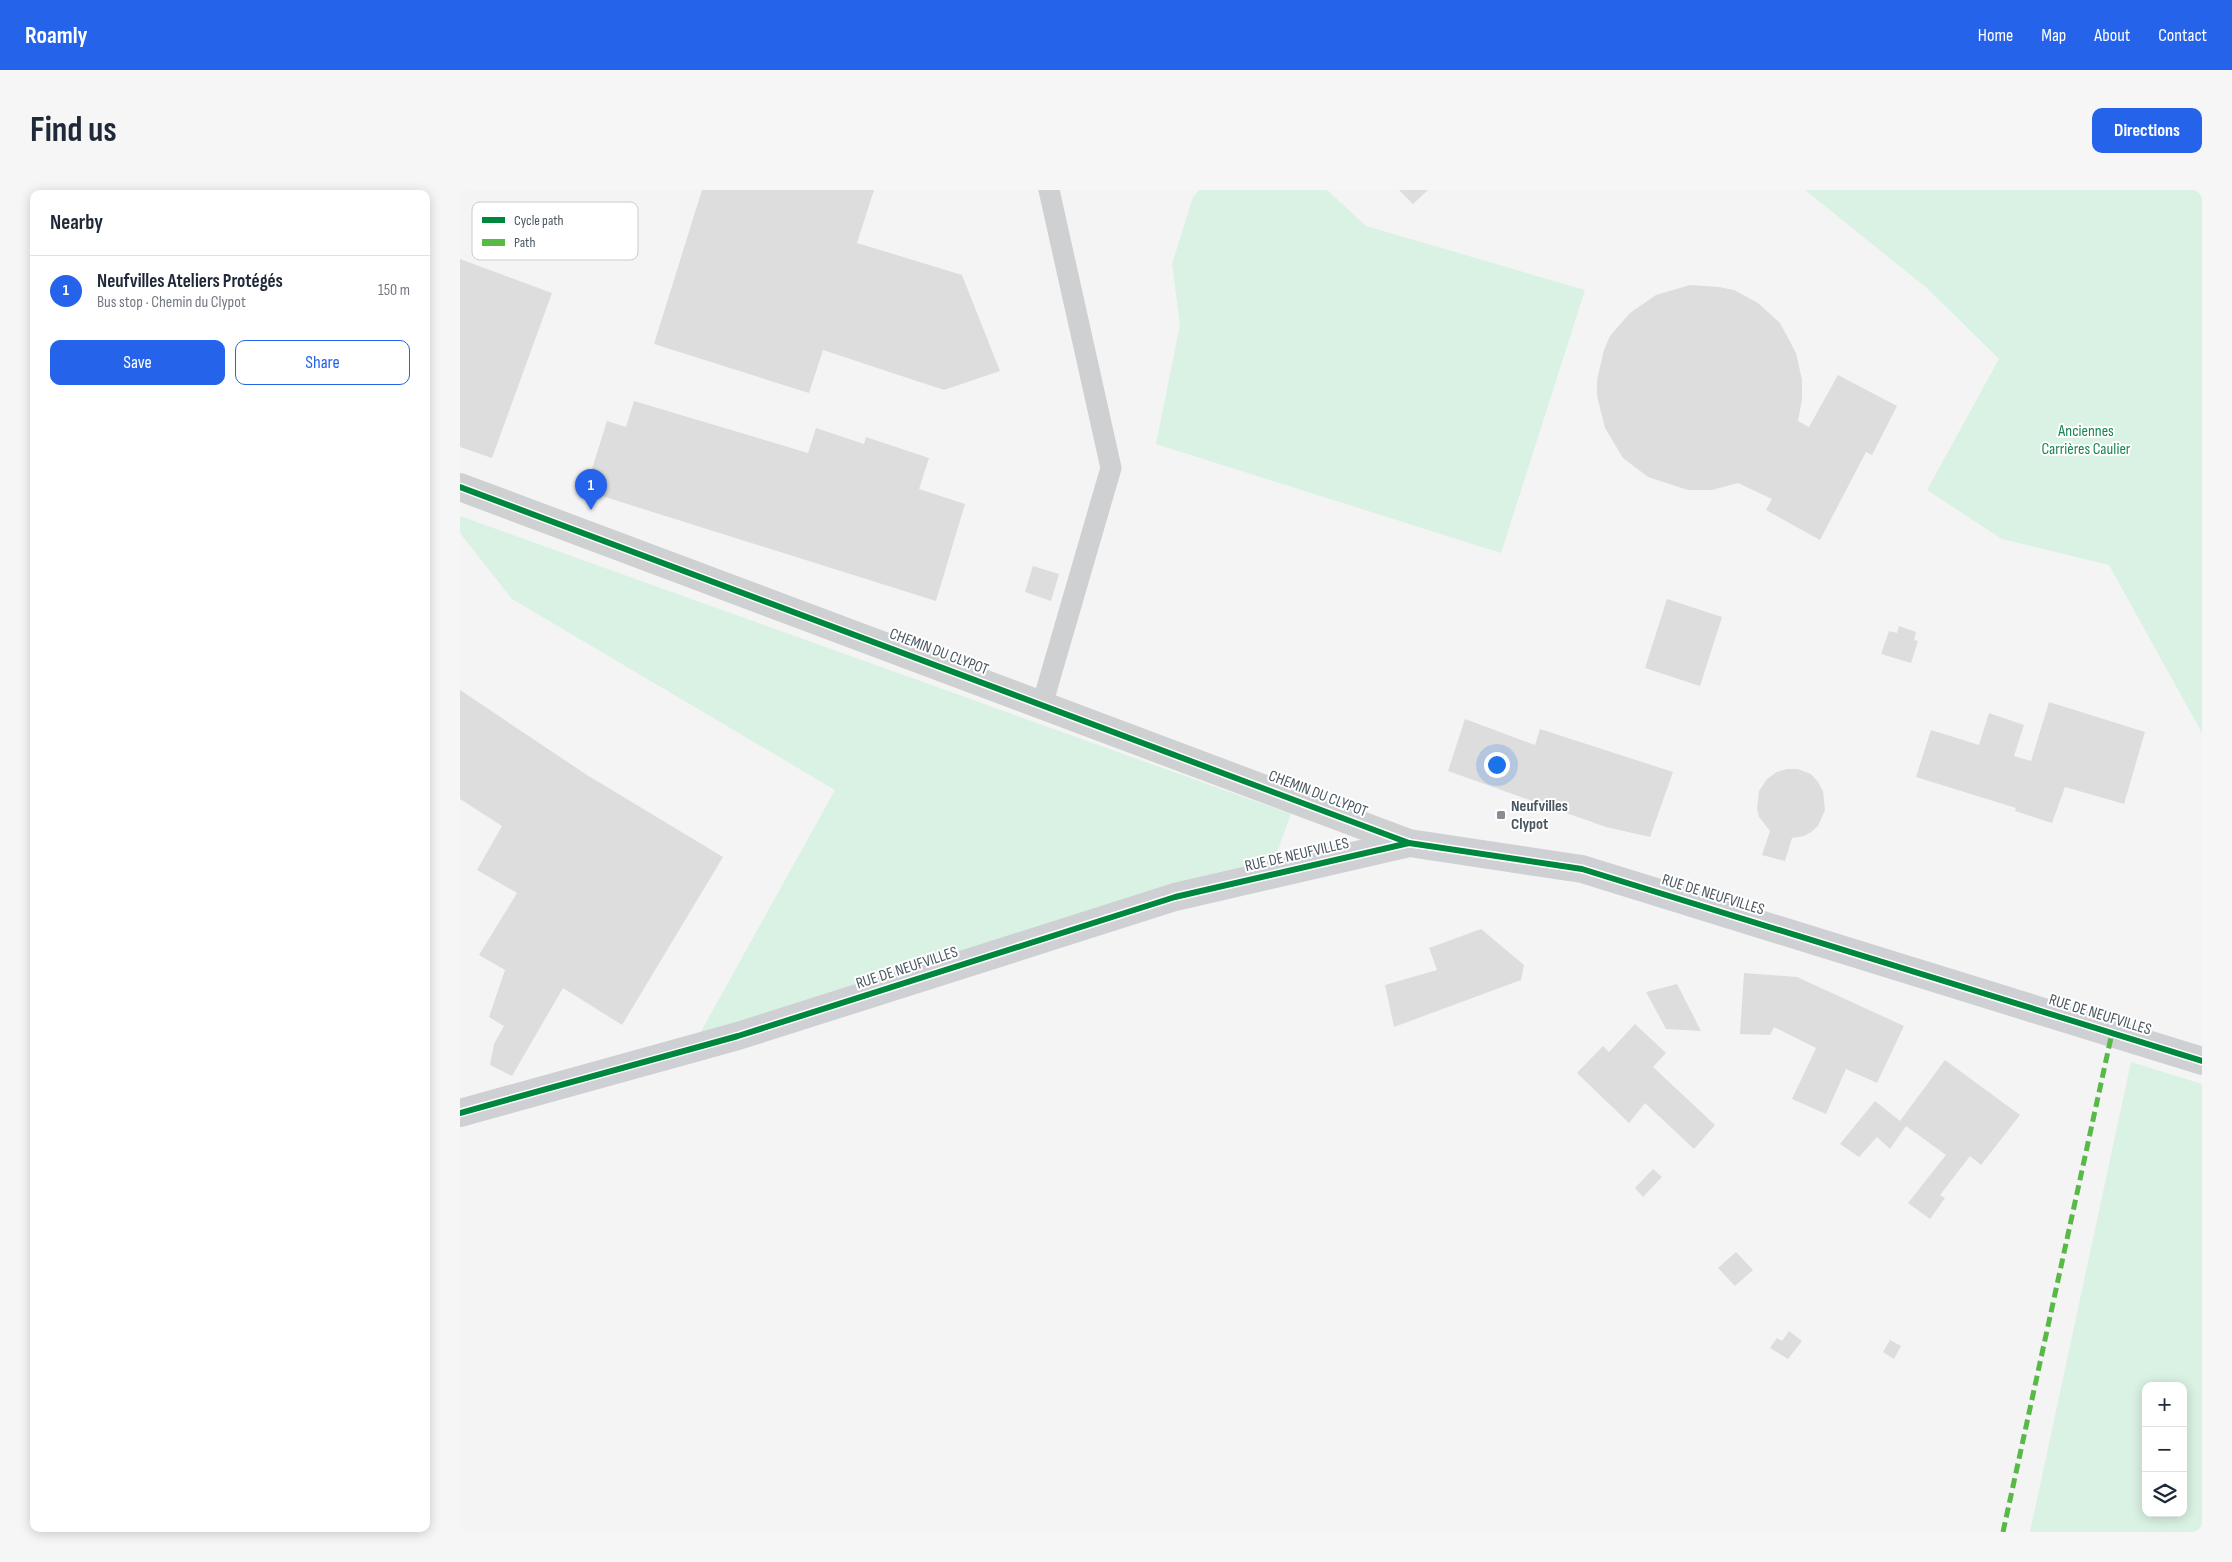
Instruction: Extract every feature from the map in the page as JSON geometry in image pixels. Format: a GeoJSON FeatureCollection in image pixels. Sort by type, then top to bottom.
{"type":"FeatureCollection","features":[{"type":"Feature","properties":{"kind":"main road","name":"RUE DE NEUFVILLES"},"geometry":{"type":"LineString","coordinates":[[460,1113],[738,1036],[1175,897],[1409,843],[1582,869],[2202,1061]]}},
{"type":"Feature","properties":{"kind":"street","name":"CHEMIN DU CLYPOT"},"geometry":{"type":"LineString","coordinates":[[460,487],[1409,843]]}},
{"type":"Feature","properties":{"kind":"lane"},"geometry":{"type":"LineString","coordinates":[[1042,705],[1111,468],[1049,190]]}},
{"type":"Feature","properties":{"kind":"green space"},"geometry":{"type":"Polygon","coordinates":[[[1199,190],[1327,190],[1366,226],[1585,290],[1501,553],[1156,444],[1180,325],[1172,264],[1193,197],[1199,190]]]}},
{"type":"Feature","properties":{"kind":"green space","name":"Anciennes Carrières Caulier"},"geometry":{"type":"Polygon","coordinates":[[[1805,190],[2202,190],[2202,733],[2109,565],[2002,539],[1927,490],[1999,359],[1928,289],[1805,190]]]}},
{"type":"Feature","properties":{"kind":"green space"},"geometry":{"type":"Polygon","coordinates":[[[460,516],[1291,814],[1275,858],[698,1037],[835,790],[512,599],[460,533],[460,516]]]}},
{"type":"Feature","properties":{"kind":"green space"},"geometry":{"type":"Polygon","coordinates":[[[2131,1062],[2202,1084],[2202,1532],[2030,1532],[2131,1062]]]}},
{"type":"Feature","properties":{"kind":"building"},"geometry":{"type":"Polygon","coordinates":[[[702,190],[874,190],[857,243],[962,275],[1000,371],[944,390],[823,350],[809,393],[654,344],[702,190]]]}},
{"type":"Feature","properties":{"kind":"building"},"geometry":{"type":"Polygon","coordinates":[[[1399,190],[1428,190],[1413,204],[1399,190]]]}},
{"type":"Feature","properties":{"kind":"building"},"geometry":{"type":"Polygon","coordinates":[[[460,259],[552,293],[492,458],[460,447],[460,259]]]}},
{"type":"Feature","properties":{"kind":"building"},"geometry":{"type":"Polygon","coordinates":[[[1690,285],[1734,290],[1758,303],[1780,323],[1796,353],[1802,380],[1802,399],[1798,421],[1809,427],[1838,375],[1897,406],[1872,455],[1866,452],[1820,540],[1766,510],[1772,499],[1738,483],[1712,490],[1688,490],[1648,477],[1623,458],[1605,428],[1597,396],[1597,380],[1604,350],[1610,336],[1630,313],[1656,295],[1690,285]]]}},
{"type":"Feature","properties":{"kind":"building"},"geometry":{"type":"Polygon","coordinates":[[[634,401],[808,453],[816,428],[864,444],[866,437],[929,458],[919,489],[965,504],[936,601],[605,497],[586,488],[607,421],[626,427],[634,401]]]}},
{"type":"Feature","properties":{"kind":"building"},"geometry":{"type":"Polygon","coordinates":[[[1033,566],[1059,574],[1051,601],[1025,592],[1033,566]]]}},
{"type":"Feature","properties":{"kind":"building"},"geometry":{"type":"Polygon","coordinates":[[[1667,599],[1722,617],[1700,686],[1645,668],[1667,599]]]}},
{"type":"Feature","properties":{"kind":"building"},"geometry":{"type":"Polygon","coordinates":[[[1899,626],[1916,632],[1914,640],[1918,641],[1911,663],[1881,654],[1889,631],[1897,633],[1899,626]]]}},
{"type":"Feature","properties":{"kind":"building"},"geometry":{"type":"Polygon","coordinates":[[[460,690],[587,775],[723,857],[622,1025],[563,988],[512,1076],[490,1065],[494,1044],[504,1026],[489,1017],[505,970],[479,955],[517,893],[477,870],[502,826],[460,799],[460,690]]]}},
{"type":"Feature","properties":{"kind":"building"},"geometry":{"type":"Polygon","coordinates":[[[2049,702],[2145,732],[2124,804],[2065,787],[2052,823],[2015,811],[2016,808],[1916,777],[1931,730],[1979,745],[1989,713],[2024,725],[2014,756],[2031,761],[2049,702]]]}},
{"type":"Feature","properties":{"kind":"building"},"geometry":{"type":"Polygon","coordinates":[[[1465,719],[1535,745],[1540,729],[1673,772],[1650,837],[1606,827],[1448,771],[1465,719]]]}},
{"type":"Feature","properties":{"kind":"building"},"geometry":{"type":"Polygon","coordinates":[[[1787,769],[1798,769],[1811,774],[1823,791],[1825,810],[1818,826],[1811,832],[1804,836],[1792,838],[1785,861],[1762,855],[1770,831],[1759,817],[1757,809],[1759,791],[1767,779],[1777,772],[1787,769]]]}},
{"type":"Feature","properties":{"kind":"building"},"geometry":{"type":"Polygon","coordinates":[[[1481,929],[1524,965],[1521,980],[1394,1027],[1385,985],[1437,970],[1429,948],[1481,929]]]}},
{"type":"Feature","properties":{"kind":"building"},"geometry":{"type":"Polygon","coordinates":[[[1744,973],[1797,977],[1904,1026],[1877,1083],[1846,1069],[1826,1114],[1792,1099],[1816,1048],[1774,1027],[1770,1035],[1740,1034],[1744,973]]]}},
{"type":"Feature","properties":{"kind":"building"},"geometry":{"type":"Polygon","coordinates":[[[1677,984],[1701,1031],[1666,1029],[1646,992],[1677,984]]]}},
{"type":"Feature","properties":{"kind":"building"},"geometry":{"type":"Polygon","coordinates":[[[1635,1024],[1666,1053],[1653,1067],[1715,1125],[1694,1149],[1645,1103],[1629,1123],[1577,1073],[1603,1046],[1609,1052],[1635,1024]]]}},
{"type":"Feature","properties":{"kind":"building"},"geometry":{"type":"Polygon","coordinates":[[[1945,1060],[2020,1115],[1981,1165],[1970,1156],[1940,1195],[1945,1198],[1930,1219],[1908,1203],[1946,1155],[1906,1126],[1890,1149],[1877,1137],[1859,1157],[1840,1144],[1875,1101],[1900,1121],[1945,1060]]]}},
{"type":"Feature","properties":{"kind":"building"},"geometry":{"type":"Polygon","coordinates":[[[1653,1169],[1662,1177],[1643,1197],[1635,1188],[1653,1169]]]}},
{"type":"Feature","properties":{"kind":"building"},"geometry":{"type":"Polygon","coordinates":[[[1736,1252],[1753,1270],[1735,1286],[1718,1268],[1736,1252]]]}},
{"type":"Feature","properties":{"kind":"building"},"geometry":{"type":"Polygon","coordinates":[[[1789,1331],[1802,1341],[1788,1359],[1770,1348],[1777,1338],[1782,1341],[1789,1331]]]}},
{"type":"Feature","properties":{"kind":"building"},"geometry":{"type":"Polygon","coordinates":[[[1890,1340],[1901,1346],[1894,1359],[1883,1352],[1890,1340]]]}},
{"type":"Feature","properties":{"kind":"marked path"},"geometry":{"type":"LineString","coordinates":[[2003,1532],[2112,1033]]}},
{"type":"Feature","properties":{"kind":"cycle path"},"geometry":{"type":"LineString","coordinates":[[460,487],[1409,843]]}},
{"type":"Feature","properties":{"kind":"cycle path"},"geometry":{"type":"LineString","coordinates":[[460,1113],[738,1036],[1175,897],[1409,843],[1582,869],[2202,1061]]}},
{"type":"Feature","properties":{"kind":"place","name":"Neufvilles Ateliers Protégés"},"geometry":{"type":"Point","coordinates":[591,510]}},
{"type":"Feature","properties":{"kind":"place","name":"Neufvilles Clypot"},"geometry":{"type":"Point","coordinates":[1501,815]}}]}
